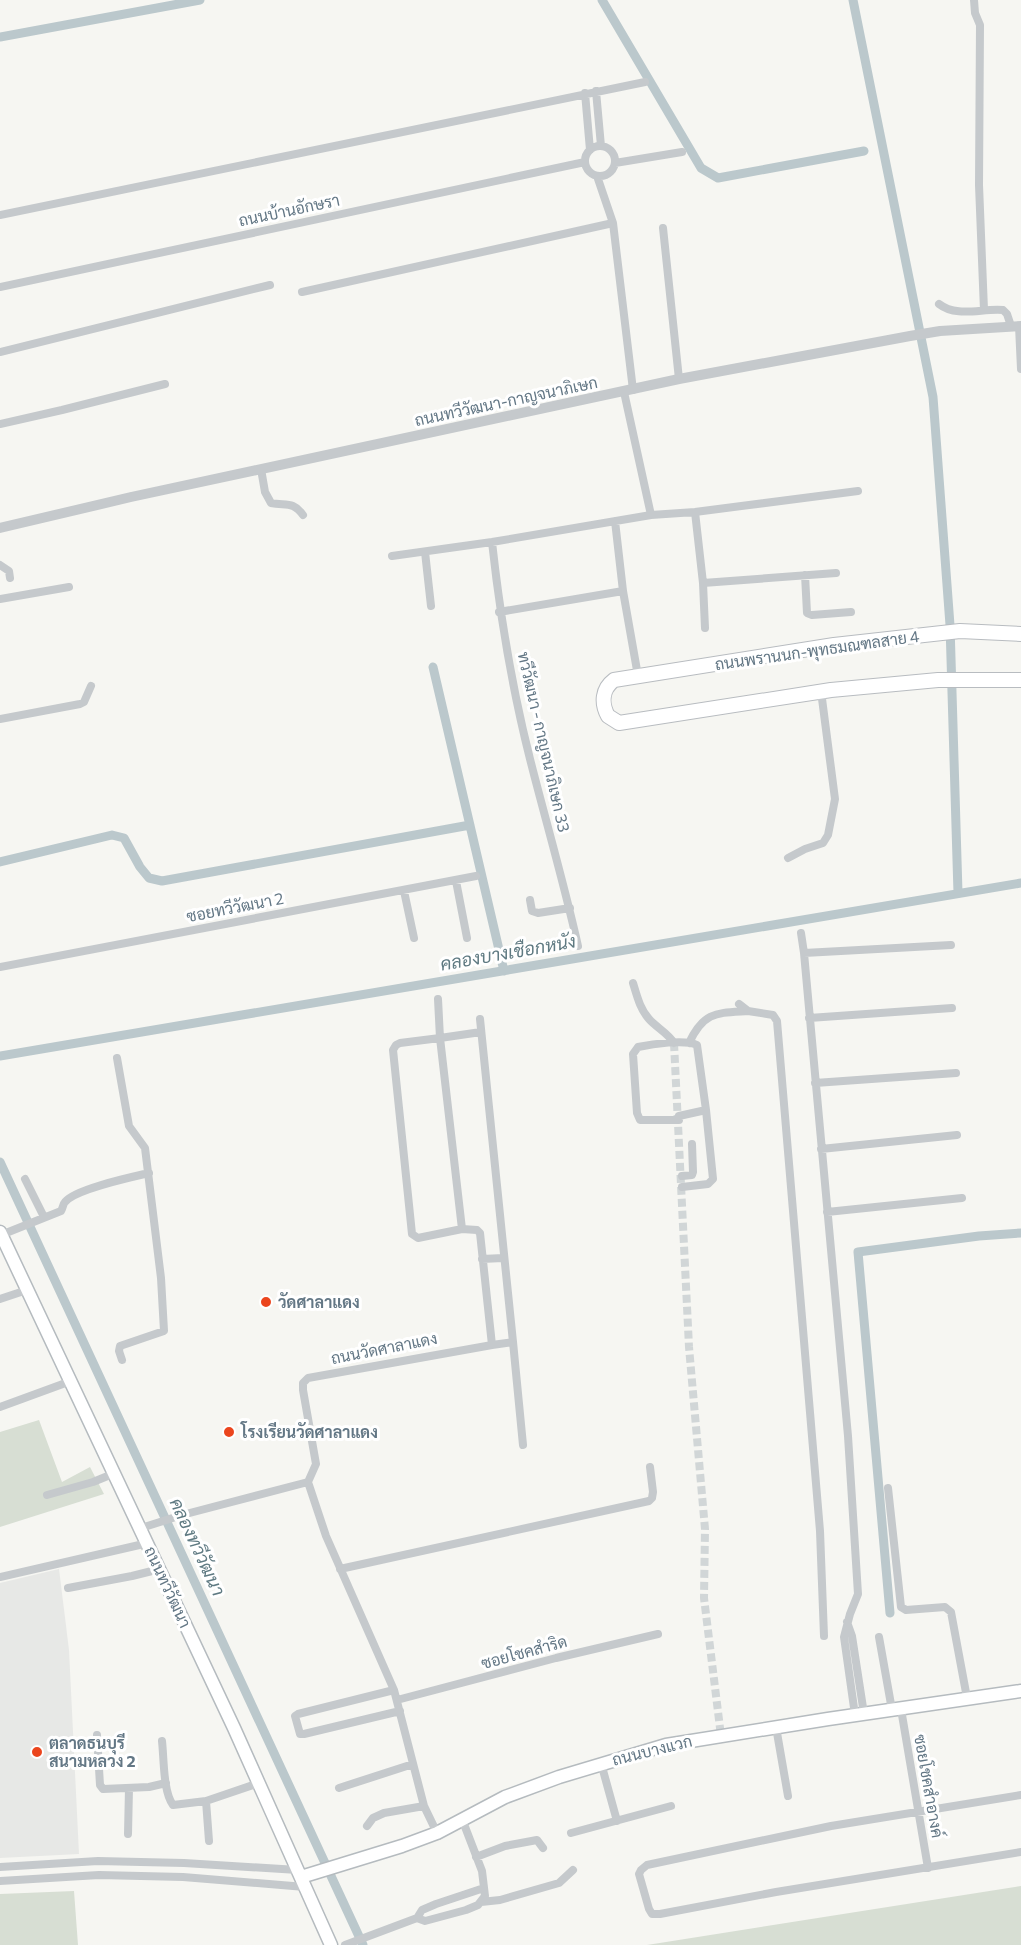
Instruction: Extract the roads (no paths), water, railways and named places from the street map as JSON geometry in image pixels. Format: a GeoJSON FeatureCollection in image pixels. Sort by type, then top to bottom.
{"type":"FeatureCollection","features":[{"type":"Feature","properties":{"kind":"main road","name":"ถนนพรานนก-พุทธมณฑลสาย 4"},"geometry":{"type":"LineString","coordinates":[[821,691],[619,723],[608,716],[604,701],[605,690],[614,680],[638,676],[834,645],[938,633],[973,631],[1021,634]]}},
{"type":"Feature","properties":{"kind":"main road"},"geometry":{"type":"LineString","coordinates":[[821,691],[938,680],[1021,680]]}},
{"type":"Feature","properties":{"kind":"main road","name":"ถนนทวีวัฒนา"},"geometry":{"type":"LineString","coordinates":[[1,1234],[305,1877],[331,1945]]}},
{"type":"Feature","properties":{"kind":"main road","name":"ถนนบางแวก"},"geometry":{"type":"LineString","coordinates":[[305,1877],[437,1833],[505,1797],[601,1763],[666,1745],[1021,1691]]}},
{"type":"Feature","properties":{"kind":"street"},"geometry":{"type":"LineString","coordinates":[[974,0],[975,13],[980,25],[979,185],[984,310]]}},
{"type":"Feature","properties":{"kind":"street"},"geometry":{"type":"LineString","coordinates":[[0,215],[645,82]]}},
{"type":"Feature","properties":{"kind":"street"},"geometry":{"type":"LineString","coordinates":[[596,91],[601,147]]}},
{"type":"Feature","properties":{"kind":"street"},"geometry":{"type":"LineString","coordinates":[[585,93],[590,150],[585,162],[588,171],[597,176],[610,172],[615,163],[610,150],[601,147],[590,150]]}},
{"type":"Feature","properties":{"kind":"street"},"geometry":{"type":"LineString","coordinates":[[615,163],[682,152]]}},
{"type":"Feature","properties":{"kind":"street","name":"ถนนบ้านอักษรา"},"geometry":{"type":"LineString","coordinates":[[0,287],[585,162]]}},
{"type":"Feature","properties":{"kind":"street"},"geometry":{"type":"LineString","coordinates":[[597,176],[613,223],[628,391],[651,514]]}},
{"type":"Feature","properties":{"kind":"street"},"geometry":{"type":"LineString","coordinates":[[302,292],[613,223]]}},
{"type":"Feature","properties":{"kind":"street"},"geometry":{"type":"LineString","coordinates":[[663,228],[679,379]]}},
{"type":"Feature","properties":{"kind":"street"},"geometry":{"type":"LineString","coordinates":[[0,352],[270,285]]}},
{"type":"Feature","properties":{"kind":"street"},"geometry":{"type":"LineString","coordinates":[[939,304],[946,310],[955,312],[1004,310],[1017,326],[1021,369]]}},
{"type":"Feature","properties":{"kind":"street","name":"ถนนทวีวัฒนา-กาญจนาภิเษก"},"geometry":{"type":"LineString","coordinates":[[0,528],[131,496],[679,379],[910,336],[1017,326]]}},
{"type":"Feature","properties":{"kind":"street"},"geometry":{"type":"LineString","coordinates":[[0,423],[165,384]]}},
{"type":"Feature","properties":{"kind":"street"},"geometry":{"type":"LineString","coordinates":[[261,469],[265,492],[271,503],[292,505],[303,515]]}},
{"type":"Feature","properties":{"kind":"street"},"geometry":{"type":"LineString","coordinates":[[392,556],[492,542],[651,514],[695,512],[858,491]]}},
{"type":"Feature","properties":{"kind":"street"},"geometry":{"type":"LineString","coordinates":[[695,512],[703,583],[705,628]]}},
{"type":"Feature","properties":{"kind":"street"},"geometry":{"type":"LineString","coordinates":[[615,521],[623,591],[638,676]]}},
{"type":"Feature","properties":{"kind":"street","name":"ทวีวัฒนา - กาญจนาภิเษก 33"},"geometry":{"type":"LineString","coordinates":[[492,542],[499,612],[529,757],[578,946]]}},
{"type":"Feature","properties":{"kind":"street"},"geometry":{"type":"LineString","coordinates":[[424,552],[431,606]]}},
{"type":"Feature","properties":{"kind":"street"},"geometry":{"type":"LineString","coordinates":[[0,566],[9,571],[10,578]]}},
{"type":"Feature","properties":{"kind":"street"},"geometry":{"type":"LineString","coordinates":[[703,583],[836,573]]}},
{"type":"Feature","properties":{"kind":"street"},"geometry":{"type":"LineString","coordinates":[[805,575],[807,613],[812,615],[851,612]]}},
{"type":"Feature","properties":{"kind":"street"},"geometry":{"type":"LineString","coordinates":[[0,598],[69,587]]}},
{"type":"Feature","properties":{"kind":"street"},"geometry":{"type":"LineString","coordinates":[[499,612],[623,591]]}},
{"type":"Feature","properties":{"kind":"street"},"geometry":{"type":"LineString","coordinates":[[0,719],[80,704],[84,702],[91,686]]}},
{"type":"Feature","properties":{"kind":"street"},"geometry":{"type":"LineString","coordinates":[[788,858],[823,843],[828,835],[835,800],[821,691]]}},
{"type":"Feature","properties":{"kind":"street","name":"ซอยทวีวัฒนา 2"},"geometry":{"type":"LineString","coordinates":[[0,968],[476,876]]}},
{"type":"Feature","properties":{"kind":"street"},"geometry":{"type":"LineString","coordinates":[[456,881],[467,938]]}},
{"type":"Feature","properties":{"kind":"street"},"geometry":{"type":"LineString","coordinates":[[404,891],[414,938]]}},
{"type":"Feature","properties":{"kind":"street"},"geometry":{"type":"LineString","coordinates":[[530,900],[532,910],[538,913],[570,908]]}},
{"type":"Feature","properties":{"kind":"street"},"geometry":{"type":"LineString","coordinates":[[801,933],[848,1436],[858,1594],[844,1637],[860,1715]]}},
{"type":"Feature","properties":{"kind":"street"},"geometry":{"type":"LineString","coordinates":[[804,953],[951,945]]}},
{"type":"Feature","properties":{"kind":"street"},"geometry":{"type":"LineString","coordinates":[[633,983],[640,1007],[674,1043]]}},
{"type":"Feature","properties":{"kind":"street"},"geometry":{"type":"LineString","coordinates":[[438,999],[440,1038],[462,1229]]}},
{"type":"Feature","properties":{"kind":"street"},"geometry":{"type":"LineString","coordinates":[[739,1004],[748,1011]]}},
{"type":"Feature","properties":{"kind":"street"},"geometry":{"type":"LineString","coordinates":[[809,1018],[952,1008]]}},
{"type":"Feature","properties":{"kind":"street"},"geometry":{"type":"LineString","coordinates":[[689,1042],[697,1027],[714,1014],[748,1011],[773,1015],[777,1021],[820,1531],[824,1636]]}},
{"type":"Feature","properties":{"kind":"street"},"geometry":{"type":"LineString","coordinates":[[480,1019],[523,1445]]}},
{"type":"Feature","properties":{"kind":"street"},"geometry":{"type":"LineString","coordinates":[[481,1032],[400,1043],[393,1050],[409,1212],[412,1234],[418,1238],[462,1229],[477,1230],[480,1233],[492,1345],[513,1342]]}},
{"type":"Feature","properties":{"kind":"street"},"geometry":{"type":"LineString","coordinates":[[682,1187],[708,1184],[713,1179],[706,1110],[699,1048],[689,1042],[638,1047],[634,1051],[637,1113],[640,1120],[679,1118],[706,1110]]}},
{"type":"Feature","properties":{"kind":"street"},"geometry":{"type":"LineString","coordinates":[[117,1058],[129,1126],[145,1148],[161,1278],[164,1331],[120,1346],[122,1360]]}},
{"type":"Feature","properties":{"kind":"street"},"geometry":{"type":"LineString","coordinates":[[815,1083],[956,1073]]}},
{"type":"Feature","properties":{"kind":"street"},"geometry":{"type":"LineString","coordinates":[[821,1149],[957,1135]]}},
{"type":"Feature","properties":{"kind":"street"},"geometry":{"type":"LineString","coordinates":[[682,1176],[692,1175],[693,1172],[692,1144]]}},
{"type":"Feature","properties":{"kind":"street"},"geometry":{"type":"LineString","coordinates":[[1,1234],[14,1231],[61,1211],[66,1201],[77,1195],[149,1173]]}},
{"type":"Feature","properties":{"kind":"street"},"geometry":{"type":"LineString","coordinates":[[25,1179],[44,1217]]}},
{"type":"Feature","properties":{"kind":"street"},"geometry":{"type":"LineString","coordinates":[[827,1212],[962,1198]]}},
{"type":"Feature","properties":{"kind":"street"},"geometry":{"type":"LineString","coordinates":[[482,1259],[503,1258]]}},
{"type":"Feature","properties":{"kind":"street"},"geometry":{"type":"LineString","coordinates":[[0,1299],[27,1290]]}},
{"type":"Feature","properties":{"kind":"street","name":"ถนนวัดศาลาแดง"},"geometry":{"type":"LineString","coordinates":[[308,1482],[316,1464],[303,1389],[303,1383],[308,1378],[459,1349],[492,1345]]}},
{"type":"Feature","properties":{"kind":"street"},"geometry":{"type":"LineString","coordinates":[[0,1407],[71,1382]]}},
{"type":"Feature","properties":{"kind":"street"},"geometry":{"type":"LineString","coordinates":[[340,1569],[649,1501],[653,1492],[650,1467]]}},
{"type":"Feature","properties":{"kind":"street"},"geometry":{"type":"LineString","coordinates":[[48,1495],[115,1473]]}},
{"type":"Feature","properties":{"kind":"street"},"geometry":{"type":"LineString","coordinates":[[141,1528],[308,1482],[326,1536],[394,1690],[424,1806],[437,1833]]}},
{"type":"Feature","properties":{"kind":"street"},"geometry":{"type":"LineString","coordinates":[[888,1488],[901,1607],[906,1610],[945,1607],[951,1612],[967,1698]]}},
{"type":"Feature","properties":{"kind":"street"},"geometry":{"type":"LineString","coordinates":[[0,1577],[148,1543]]}},
{"type":"Feature","properties":{"kind":"street"},"geometry":{"type":"LineString","coordinates":[[68,1588],[160,1569]]}},
{"type":"Feature","properties":{"kind":"street","name":"ซอยโชคสำริด"},"geometry":{"type":"LineString","coordinates":[[397,1701],[556,1658],[658,1634]]}},
{"type":"Feature","properties":{"kind":"street","name":"ซอยโชคสำอางค์"},"geometry":{"type":"LineString","coordinates":[[879,1637],[918,1812],[928,1868]]}},
{"type":"Feature","properties":{"kind":"street"},"geometry":{"type":"LineString","coordinates":[[394,1690],[298,1714],[295,1719],[300,1734],[304,1734],[400,1711]]}},
{"type":"Feature","properties":{"kind":"street"},"geometry":{"type":"LineString","coordinates":[[776,1727],[788,1796]]}},
{"type":"Feature","properties":{"kind":"street"},"geometry":{"type":"LineString","coordinates":[[97,1735],[102,1789],[166,1783]]}},
{"type":"Feature","properties":{"kind":"street"},"geometry":{"type":"LineString","coordinates":[[162,1741],[166,1783],[173,1805],[206,1801],[259,1783]]}},
{"type":"Feature","properties":{"kind":"street"},"geometry":{"type":"LineString","coordinates":[[601,1763],[617,1821]]}},
{"type":"Feature","properties":{"kind":"street"},"geometry":{"type":"LineString","coordinates":[[339,1788],[413,1764]]}},
{"type":"Feature","properties":{"kind":"street"},"geometry":{"type":"LineString","coordinates":[[128,1834],[129,1788]]}},
{"type":"Feature","properties":{"kind":"street"},"geometry":{"type":"LineString","coordinates":[[1021,1795],[831,1826],[647,1865],[640,1870],[639,1874],[649,1909],[652,1914],[660,1914],[776,1892],[1021,1852]]}},
{"type":"Feature","properties":{"kind":"street"},"geometry":{"type":"LineString","coordinates":[[206,1801],[209,1841]]}},
{"type":"Feature","properties":{"kind":"street"},"geometry":{"type":"LineString","coordinates":[[367,1826],[373,1818],[384,1813],[424,1806]]}},
{"type":"Feature","properties":{"kind":"street"},"geometry":{"type":"LineString","coordinates":[[571,1833],[671,1806]]}},
{"type":"Feature","properties":{"kind":"street"},"geometry":{"type":"LineString","coordinates":[[417,1918],[424,1921],[466,1910],[478,1905],[485,1896],[482,1871],[462,1819]]}},
{"type":"Feature","properties":{"kind":"street"},"geometry":{"type":"LineString","coordinates":[[476,1857],[505,1846],[537,1840],[543,1848]]}},
{"type":"Feature","properties":{"kind":"street"},"geometry":{"type":"LineString","coordinates":[[0,1867],[98,1861],[184,1863],[277,1869],[305,1877]]}},
{"type":"Feature","properties":{"kind":"street"},"geometry":{"type":"LineString","coordinates":[[277,1869],[277,1885]]}},
{"type":"Feature","properties":{"kind":"street"},"geometry":{"type":"LineString","coordinates":[[481,1902],[500,1900],[560,1883],[573,1870]]}},
{"type":"Feature","properties":{"kind":"street"},"geometry":{"type":"LineString","coordinates":[[0,1881],[99,1875],[183,1877],[277,1885],[305,1877]]}},
{"type":"Feature","properties":{"kind":"street"},"geometry":{"type":"LineString","coordinates":[[345,1945],[417,1918],[422,1910],[429,1907],[484,1888]]}},
{"type":"Feature","properties":{"kind":"waterway"},"geometry":{"type":"LineString","coordinates":[[0,37],[200,0]]}},
{"type":"Feature","properties":{"kind":"waterway"},"geometry":{"type":"LineString","coordinates":[[602,0],[701,168],[718,178],[864,151]]}},
{"type":"Feature","properties":{"kind":"waterway"},"geometry":{"type":"LineString","coordinates":[[853,0],[933,397],[950,625],[958,893]]}},
{"type":"Feature","properties":{"kind":"waterway"},"geometry":{"type":"LineString","coordinates":[[433,667],[504,971]]}},
{"type":"Feature","properties":{"kind":"waterway"},"geometry":{"type":"LineString","coordinates":[[0,862],[112,835],[124,838],[140,867],[149,878],[162,881],[470,825]]}},
{"type":"Feature","properties":{"kind":"waterway","name":"คลองบางเชือกหนัง"},"geometry":{"type":"LineString","coordinates":[[0,1056],[1021,883]]}},
{"type":"Feature","properties":{"kind":"waterway","name":"คลองทวีวัฒนา"},"geometry":{"type":"LineString","coordinates":[[0,1162],[363,1945]]}},
{"type":"Feature","properties":{"kind":"waterway"},"geometry":{"type":"LineString","coordinates":[[890,1613],[858,1252],[979,1236],[1021,1233]]}},
{"type":"Feature","properties":{"kind":"tunnel"},"geometry":{"type":"LineString","coordinates":[[674,1043],[689,1347],[705,1529],[704,1598],[721,1736]]}},
{"type":"Feature","properties":{"kind":"place","name":"วัดศาลาแดง"},"geometry":{"type":"Point","coordinates":[266,1302]}},
{"type":"Feature","properties":{"kind":"place","name":"โรงเรียนวัดศาลาแดง"},"geometry":{"type":"Point","coordinates":[229,1432]}},
{"type":"Feature","properties":{"kind":"place","name":"ตลาดธนบุรี สนามหลวง 2"},"geometry":{"type":"Point","coordinates":[37,1752]}}]}
